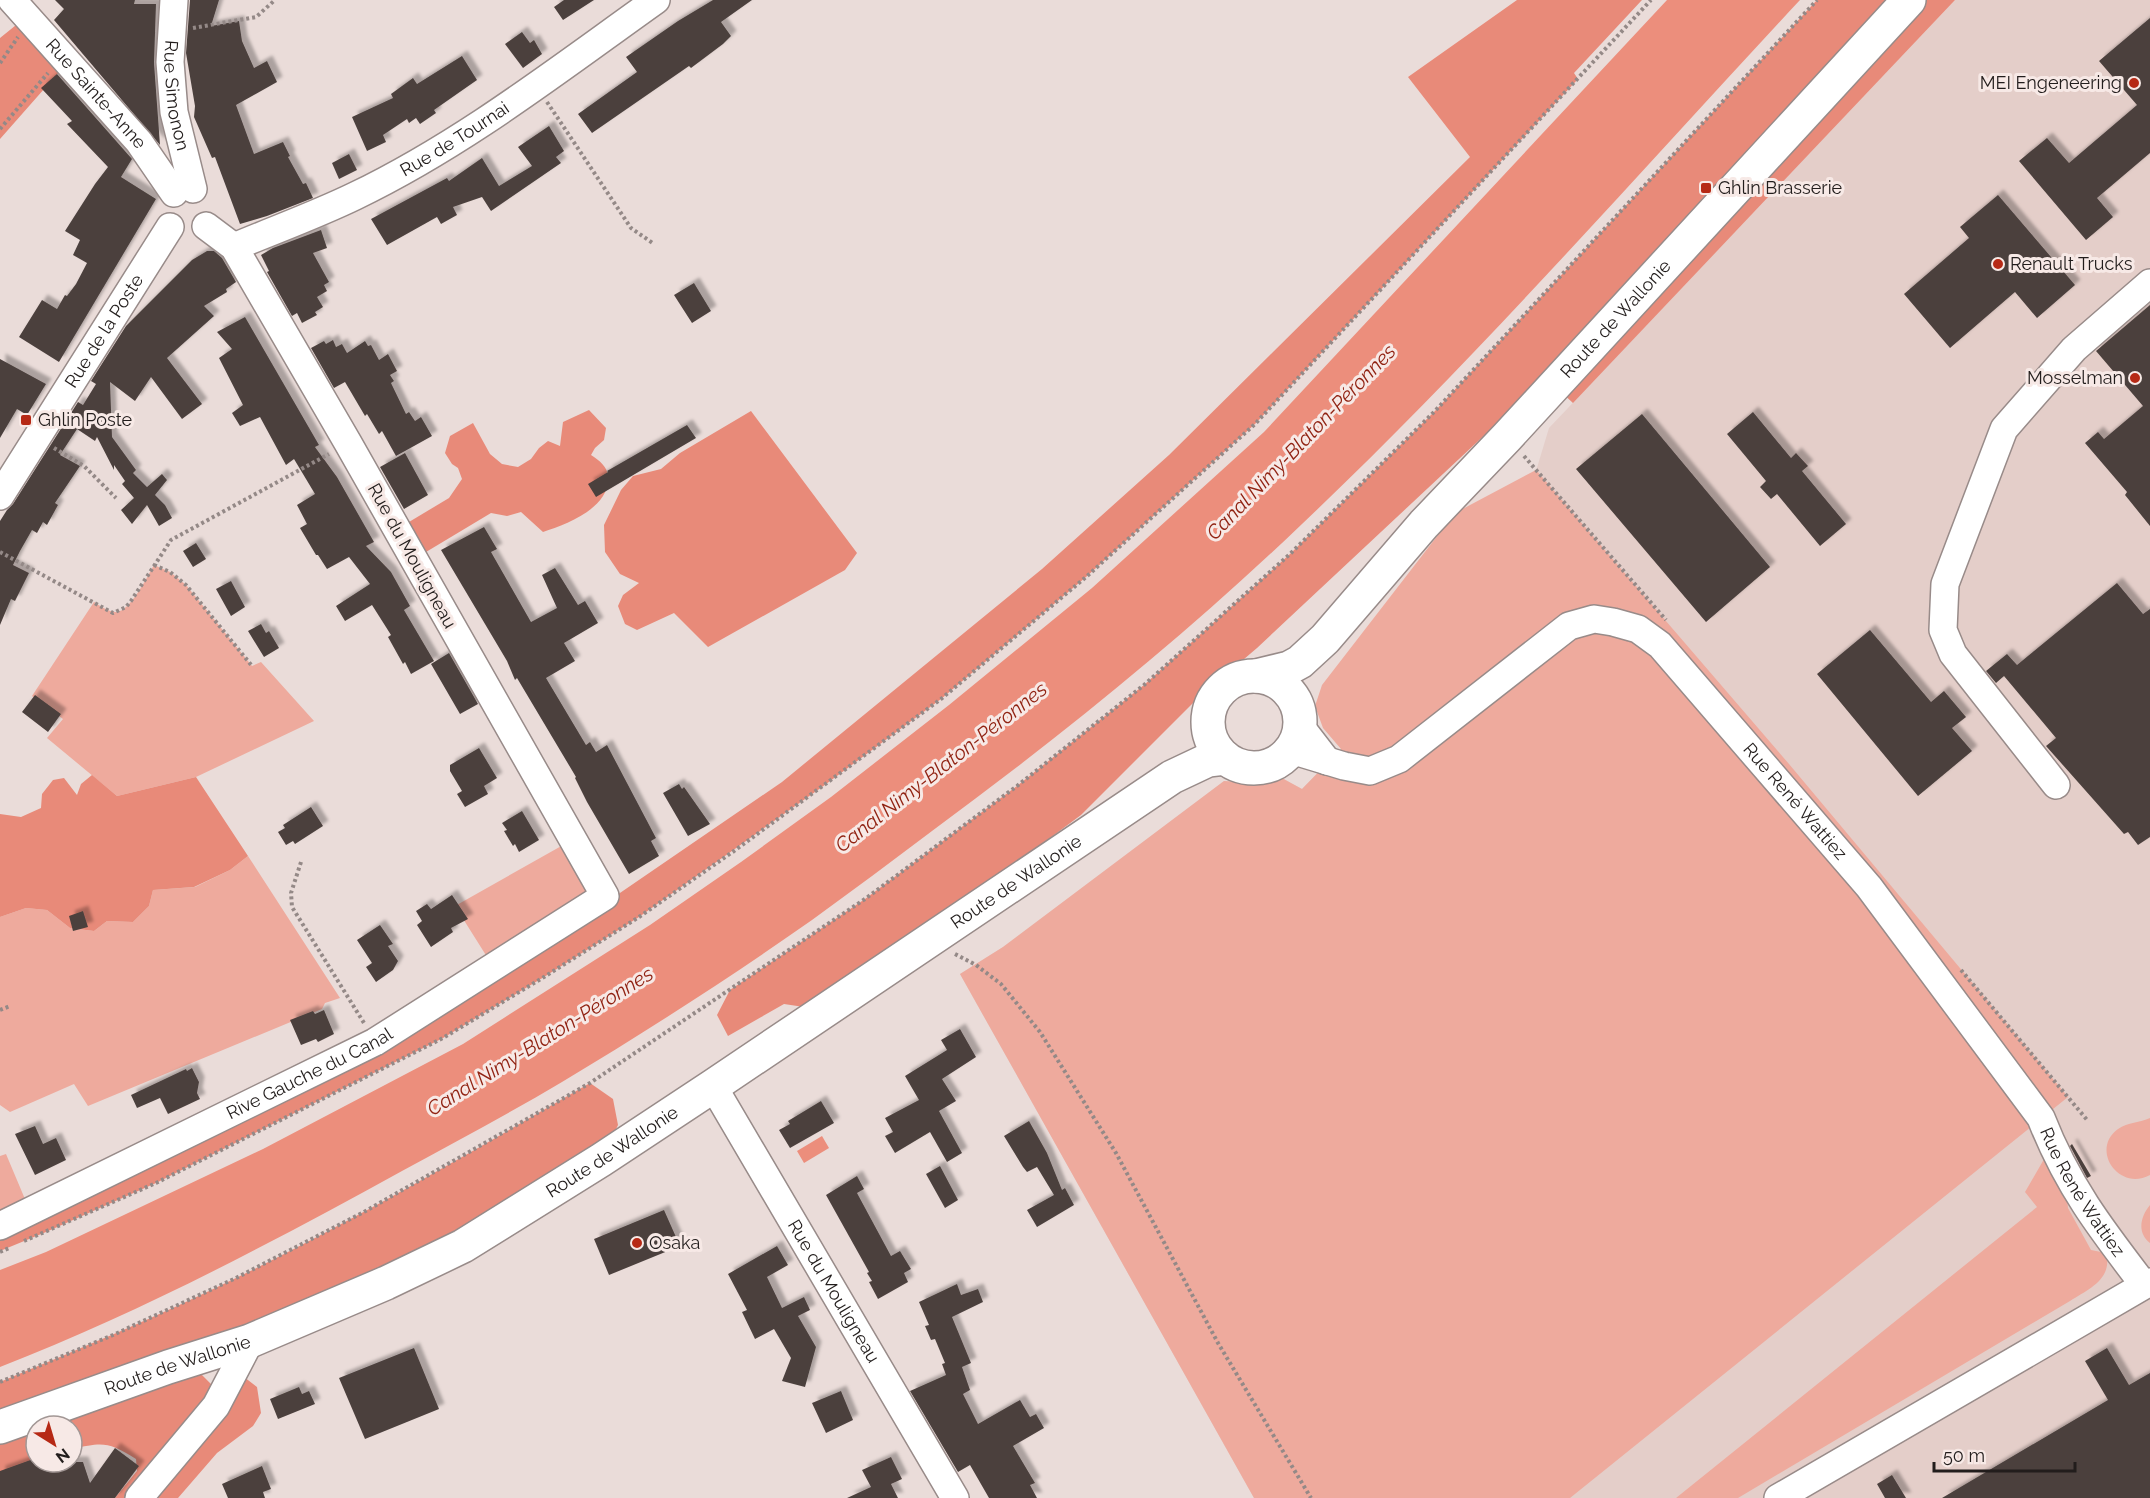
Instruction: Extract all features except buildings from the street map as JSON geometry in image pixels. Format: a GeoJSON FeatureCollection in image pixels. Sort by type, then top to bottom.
{"type":"FeatureCollection","features":[{"type":"Feature","properties":{"kind":"main road","name":"Route de Wallonie"},"geometry":{"type":"LineString","coordinates":[[1325,639],[1424,524],[1515,429],[1909,0]]}},
{"type":"Feature","properties":{"kind":"main road"},"geometry":{"type":"LineString","coordinates":[[1172,777],[1197,750],[1211,704],[1230,682],[1242,677],[1289,668],[1300,662],[1325,639]]}},
{"type":"Feature","properties":{"kind":"main road"},"geometry":{"type":"LineString","coordinates":[[1208,719],[1209,733],[1215,747],[1225,758],[1238,765],[1252,768],[1267,766],[1280,760],[1297,730],[1303,682],[1325,639]]}},
{"type":"Feature","properties":{"kind":"main road"},"geometry":{"type":"LineString","coordinates":[[1256,676],[1279,683],[1288,691],[1295,702],[1297,730]]}},
{"type":"Feature","properties":{"kind":"main road"},"geometry":{"type":"LineString","coordinates":[[1172,777],[1208,760],[1225,758]]}},
{"type":"Feature","properties":{"kind":"main road","name":"Route de Wallonie"},"geometry":{"type":"LineString","coordinates":[[0,1427],[168,1367],[250,1341],[386,1283],[463,1246],[601,1160],[713,1086],[1172,777]]}},
{"type":"Feature","properties":{"kind":"street","name":"Rue Simonon"},"geometry":{"type":"LineString","coordinates":[[174,0],[170,62],[183,191]]}},
{"type":"Feature","properties":{"kind":"street","name":"Rue de Tournai"},"geometry":{"type":"LineString","coordinates":[[234,247],[354,196],[399,172],[456,138],[536,85],[656,0]]}},
{"type":"Feature","properties":{"kind":"street","name":"Rue Sainte-Anne"},"geometry":{"type":"LineString","coordinates":[[19,9],[183,191]]}},
{"type":"Feature","properties":{"kind":"street"},"geometry":{"type":"LineString","coordinates":[[183,191],[204,195],[211,211],[206,226],[191,234],[177,232],[170,227],[164,212],[165,204],[183,191]]}},
{"type":"Feature","properties":{"kind":"street","name":"Rue du Mouligneau"},"geometry":{"type":"LineString","coordinates":[[206,226],[234,247],[605,896]]}},
{"type":"Feature","properties":{"kind":"street","name":"Rue de la Poste"},"geometry":{"type":"LineString","coordinates":[[0,496],[170,227]]}},
{"type":"Feature","properties":{"kind":"street"},"geometry":{"type":"LineString","coordinates":[[2056,785],[1953,654],[1943,630],[1945,584],[2004,429],[2074,349],[2150,283]]}},
{"type":"Feature","properties":{"kind":"street","name":"Rue René Wattiez"},"geometry":{"type":"LineString","coordinates":[[1297,730],[1326,761],[1370,771],[1399,759],[1569,626],[1594,619],[1638,629],[1660,645],[1869,887],[2041,1118],[2052,1148],[2095,1222],[2147,1284]]}},
{"type":"Feature","properties":{"kind":"street","name":"Rive Gauche du Canal"},"geometry":{"type":"LineString","coordinates":[[0,1226],[375,1042],[605,896]]}},
{"type":"Feature","properties":{"kind":"street","name":"Rue du Mouligneau"},"geometry":{"type":"LineString","coordinates":[[713,1086],[955,1498]]}},
{"type":"Feature","properties":{"kind":"street"},"geometry":{"type":"LineString","coordinates":[[1778,1498],[2147,1284]]}},
{"type":"Feature","properties":{"kind":"street"},"geometry":{"type":"LineString","coordinates":[[139,1498],[216,1407],[250,1341]]}},
{"type":"Feature","properties":{"kind":"path"},"geometry":{"type":"LineString","coordinates":[[172,31],[256,17],[275,0]]}},
{"type":"Feature","properties":{"kind":"path"},"geometry":{"type":"LineString","coordinates":[[0,1252],[156,1183],[443,1038],[639,917],[941,699],[1086,577],[1255,424],[1651,0]]}},
{"type":"Feature","properties":{"kind":"path"},"geometry":{"type":"LineString","coordinates":[[0,1382],[112,1335],[236,1278],[362,1213],[590,1083],[865,899],[1008,793],[1144,685],[1290,554],[1435,411],[1817,0]]}},
{"type":"Feature","properties":{"kind":"path"},"geometry":{"type":"LineString","coordinates":[[0,63],[10,51],[19,9]]}},
{"type":"Feature","properties":{"kind":"path"},"geometry":{"type":"LineString","coordinates":[[0,129],[62,57]]}},
{"type":"Feature","properties":{"kind":"path"},"geometry":{"type":"LineString","coordinates":[[536,85],[631,228],[654,243]]}},
{"type":"Feature","properties":{"kind":"path"},"geometry":{"type":"LineString","coordinates":[[36,438],[84,466],[116,498]]}},
{"type":"Feature","properties":{"kind":"path"},"geometry":{"type":"LineString","coordinates":[[0,552],[113,613],[126,607],[171,540],[348,443]]}},
{"type":"Feature","properties":{"kind":"path"},"geometry":{"type":"LineString","coordinates":[[154,565],[170,572],[186,585],[252,666]]}},
{"type":"Feature","properties":{"kind":"path"},"geometry":{"type":"LineString","coordinates":[[301,862],[291,893],[292,907],[375,1042]]}},
{"type":"Feature","properties":{"kind":"path"},"geometry":{"type":"LineString","coordinates":[[976,965],[1001,984],[1040,1032],[1110,1143],[1218,1343],[1311,1498]]}},
{"type":"Feature","properties":{"kind":"path"},"geometry":{"type":"LineString","coordinates":[[0,1010],[10,1006]]}},
{"type":"Feature","properties":{"kind":"shaded area"},"geometry":{"type":"Polygon","coordinates":[[[1517,0],[1642,0],[1574,73],[1578,79],[1255,424],[1086,577],[941,699],[639,917],[443,1038],[156,1183],[0,1251],[0,1226],[375,1042],[617,895],[782,782],[1042,569],[1169,455],[1470,157],[1408,77],[1517,0]]]}},
{"type":"Feature","properties":{"kind":"shaded area"},"geometry":{"type":"Polygon","coordinates":[[[1817,0],[1891,0],[1490,430],[1257,648],[1196,700],[1081,815],[915,938],[804,1007],[784,1004],[728,1036],[717,1015],[730,990],[865,899],[1017,786],[1144,685],[1290,554],[1435,411],[1817,0]]]}},
{"type":"Feature","properties":{"kind":"shaded area"},"geometry":{"type":"Polygon","coordinates":[[[1926,0],[1955,0],[1573,403],[1561,392],[1926,0]]]}},
{"type":"Feature","properties":{"kind":"shaded area"},"geometry":{"type":"Polygon","coordinates":[[[1955,0],[2150,0],[2150,1498],[1254,1498],[960,974],[1003,947],[1224,781],[1255,783],[1280,777],[1302,789],[1341,749],[1536,471],[1549,428],[1955,0]]]}},
{"type":"Feature","properties":{"kind":"shaded area"},"geometry":{"type":"Polygon","coordinates":[[[26,17],[67,63],[0,139],[0,38],[26,17]]]}},
{"type":"Feature","properties":{"kind":"shaded area"},"geometry":{"type":"Polygon","coordinates":[[[589,410],[606,428],[604,440],[591,455],[605,467],[608,473],[607,488],[595,506],[575,519],[543,532],[521,512],[507,516],[491,513],[426,552],[409,522],[449,498],[462,479],[458,468],[452,464],[445,453],[450,436],[473,423],[490,454],[502,464],[518,467],[531,459],[548,441],[560,446],[563,422],[589,410]]]}},
{"type":"Feature","properties":{"kind":"shaded area"},"geometry":{"type":"Polygon","coordinates":[[[751,411],[857,553],[845,570],[708,647],[674,613],[637,630],[625,624],[618,606],[623,595],[639,583],[620,574],[605,552],[604,525],[621,490],[633,476],[661,469],[680,453],[751,411]]]}},
{"type":"Feature","properties":{"kind":"shaded area"},"geometry":{"type":"Polygon","coordinates":[[[1536,470],[1789,764],[2068,1097],[1570,1498],[1254,1498],[960,974],[1003,947],[1224,781],[1255,783],[1280,777],[1302,789],[1341,749],[1323,728],[1315,706],[1322,685],[1455,513],[1536,470]]]}},
{"type":"Feature","properties":{"kind":"shaded area"},"geometry":{"type":"Polygon","coordinates":[[[154,565],[170,572],[186,585],[252,666],[261,662],[314,721],[196,777],[117,796],[47,738],[63,719],[32,696],[94,602],[110,611],[121,610],[138,593],[154,565]]]}},
{"type":"Feature","properties":{"kind":"shaded area"},"geometry":{"type":"Polygon","coordinates":[[[92,775],[117,796],[196,777],[248,856],[230,870],[194,887],[153,890],[149,906],[133,922],[107,921],[94,931],[70,928],[47,910],[26,908],[0,917],[0,814],[21,817],[41,808],[42,794],[53,780],[64,778],[77,795],[81,784],[92,775]]]}},
{"type":"Feature","properties":{"kind":"shaded area"},"geometry":{"type":"Polygon","coordinates":[[[572,840],[605,896],[494,968],[455,906],[572,840]]]}},
{"type":"Feature","properties":{"kind":"shaded area"},"geometry":{"type":"Polygon","coordinates":[[[248,856],[340,998],[325,1003],[322,1009],[88,1106],[74,1084],[10,1112],[0,1105],[0,917],[26,908],[47,910],[70,928],[94,931],[107,921],[133,922],[149,906],[153,890],[195,887],[230,870],[248,856]]]}},
{"type":"Feature","properties":{"kind":"shaded area"},"geometry":{"type":"Polygon","coordinates":[[[590,1083],[613,1099],[618,1125],[601,1160],[463,1246],[0,1422],[0,1382],[148,1319],[281,1255],[415,1184],[590,1083]]]}},
{"type":"Feature","properties":{"kind":"shaded area"},"geometry":{"type":"Polygon","coordinates":[[[2150,1118],[2150,1175],[2138,1179],[2128,1178],[2118,1173],[2107,1157],[2110,1137],[2122,1127],[2150,1118]]]}},
{"type":"Feature","properties":{"kind":"shaded area"},"geometry":{"type":"Polygon","coordinates":[[[6,1154],[30,1211],[0,1226],[0,1156],[6,1154]]]}},
{"type":"Feature","properties":{"kind":"shaded area"},"geometry":{"type":"Polygon","coordinates":[[[2047,1154],[2066,1187],[2068,1208],[2091,1250],[2106,1253],[2106,1270],[2098,1282],[2070,1301],[1738,1498],[1676,1498],[2037,1207],[2025,1192],[2047,1154]]]}},
{"type":"Feature","properties":{"kind":"shaded area"},"geometry":{"type":"Polygon","coordinates":[[[2150,1205],[2150,1243],[2143,1235],[2141,1225],[2150,1205]]]}},
{"type":"Feature","properties":{"kind":"shaded area"},"geometry":{"type":"Polygon","coordinates":[[[235,1370],[257,1387],[261,1413],[253,1426],[217,1453],[178,1498],[115,1498],[137,1471],[136,1459],[119,1449],[106,1445],[84,1447],[84,1414],[82,1414],[201,1374],[211,1384],[216,1405],[235,1370]]]}},
{"type":"Feature","properties":{"kind":"shaded area"},"geometry":{"type":"Polygon","coordinates":[[[24,1433],[24,1467],[0,1476],[0,1441],[24,1433]]]}},
{"type":"Feature","properties":{"kind":"water","name":"Canal Nimy-Blaton-Péronnes"},"geometry":{"type":"Polygon","coordinates":[[[1667,0],[1800,0],[1431,397],[1258,565],[1122,684],[980,795],[812,920],[720,983],[594,1063],[353,1198],[204,1276],[103,1324],[0,1367],[0,1270],[46,1252],[263,1149],[463,1044],[650,925],[831,797],[949,705],[1092,588],[1264,432],[1667,0]]]}},
{"type":"Feature","properties":{"kind":"water"},"geometry":{"type":"Polygon","coordinates":[[[822,1136],[829,1148],[804,1163],[797,1151],[822,1136]]]}},
{"type":"Feature","properties":{"kind":"place","name":"MEI Engeneering"},"geometry":{"type":"Point","coordinates":[2134,83]}},
{"type":"Feature","properties":{"kind":"place","name":"Ghlin Brasserie"},"geometry":{"type":"Point","coordinates":[1706,188]}},
{"type":"Feature","properties":{"kind":"place","name":"Renault Trucks"},"geometry":{"type":"Point","coordinates":[1998,264]}},
{"type":"Feature","properties":{"kind":"place","name":"Mosselman"},"geometry":{"type":"Point","coordinates":[2135,378]}},
{"type":"Feature","properties":{"kind":"place","name":"Ghlin Poste"},"geometry":{"type":"Point","coordinates":[26,420]}},
{"type":"Feature","properties":{"kind":"place","name":"Osaka"},"geometry":{"type":"Point","coordinates":[637,1243]}}]}
